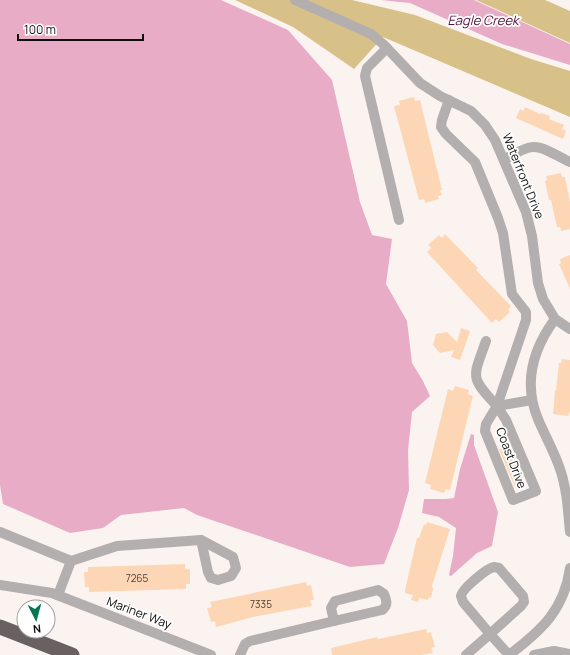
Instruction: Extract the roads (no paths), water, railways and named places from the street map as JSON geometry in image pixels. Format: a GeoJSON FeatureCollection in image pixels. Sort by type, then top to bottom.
{"type":"FeatureCollection","features":[{"type":"Feature","properties":{"kind":"highway"},"geometry":{"type":"LineString","coordinates":[[0,627],[72,655]]}},
{"type":"Feature","properties":{"kind":"street","name":"Waterfront Drive"},"geometry":{"type":"LineString","coordinates":[[294,0],[371,34],[387,48],[414,78],[429,90],[471,111],[482,122],[492,134],[504,160],[529,224],[540,291],[546,306],[555,319],[570,329]]}},
{"type":"Feature","properties":{"kind":"street"},"geometry":{"type":"LineString","coordinates":[[387,48],[372,62],[365,74],[399,220]]}},
{"type":"Feature","properties":{"kind":"street"},"geometry":{"type":"LineString","coordinates":[[449,100],[442,120],[441,128],[475,162],[503,233],[512,294],[526,312],[526,320],[497,406]]}},
{"type":"Feature","properties":{"kind":"street"},"geometry":{"type":"LineString","coordinates":[[504,160],[520,150],[530,146],[541,148],[570,162]]}},
{"type":"Feature","properties":{"kind":"street"},"geometry":{"type":"LineString","coordinates":[[555,319],[542,338],[533,359],[530,382],[532,400],[538,420],[562,474],[570,532]]}},
{"type":"Feature","properties":{"kind":"street"},"geometry":{"type":"LineString","coordinates":[[486,341],[475,378],[484,392],[497,406]]}},
{"type":"Feature","properties":{"kind":"street"},"geometry":{"type":"LineString","coordinates":[[497,406],[532,400]]}},
{"type":"Feature","properties":{"kind":"street","name":"Coast Drive"},"geometry":{"type":"LineString","coordinates":[[497,406],[506,420],[536,491],[513,500],[485,430],[486,424],[497,406]]}},
{"type":"Feature","properties":{"kind":"street"},"geometry":{"type":"LineString","coordinates":[[0,532],[71,561],[116,546],[201,540]]}},
{"type":"Feature","properties":{"kind":"street"},"geometry":{"type":"LineString","coordinates":[[58,595],[71,561]]}},
{"type":"Feature","properties":{"kind":"street"},"geometry":{"type":"LineString","coordinates":[[466,655],[490,634],[521,606],[524,600],[523,596],[500,569],[494,567],[488,568],[464,590],[461,596],[462,601],[490,634],[509,655],[535,635],[554,613],[564,593],[570,568]]}},
{"type":"Feature","properties":{"kind":"street","name":"Mariner Way"},"geometry":{"type":"LineString","coordinates":[[0,585],[28,588],[58,595],[211,655]]}},
{"type":"Feature","properties":{"kind":"street"},"geometry":{"type":"LineString","coordinates":[[240,655],[245,644],[250,640],[334,621],[382,610],[386,604],[384,594],[378,590],[335,601],[331,608],[334,621]]}},
{"type":"Feature","properties":{"kind":"street"},"geometry":{"type":"LineString","coordinates":[[534,655],[554,651],[570,654]]}},
{"type":"Feature","properties":{"kind":"water"},"geometry":{"type":"Polygon","coordinates":[[[0,0],[221,0],[288,30],[332,80],[360,202],[372,235],[392,239],[386,284],[407,321],[412,363],[430,396],[412,412],[408,450],[409,490],[398,528],[384,564],[350,567],[197,515],[184,508],[121,515],[103,528],[70,533],[3,504],[0,485],[0,0]]]}},
{"type":"Feature","properties":{"kind":"water","name":"Eagle Creek"},"geometry":{"type":"Polygon","coordinates":[[[381,0],[474,0],[570,44],[570,65],[502,44],[410,3],[381,0]]]}},
{"type":"Feature","properties":{"kind":"water"},"geometry":{"type":"Polygon","coordinates":[[[471,434],[474,435],[474,445],[498,512],[492,546],[477,553],[451,576],[449,575],[456,528],[439,517],[422,513],[424,499],[454,498],[460,469],[471,434]]]}}]}
